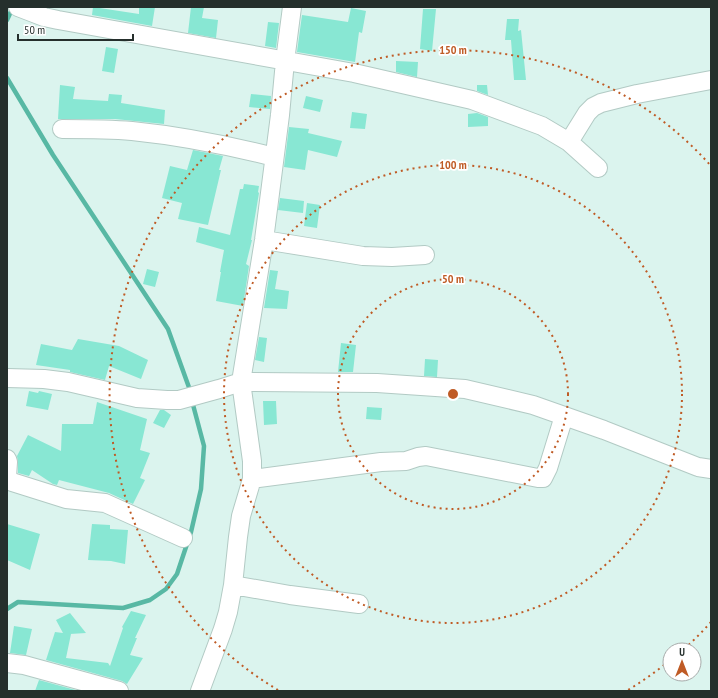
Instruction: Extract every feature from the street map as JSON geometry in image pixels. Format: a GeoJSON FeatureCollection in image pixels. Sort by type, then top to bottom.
{"type":"FeatureCollection","features":[{"type":"Feature","properties":{"kind":"street"},"geometry":{"type":"LineString","coordinates":[[200,691],[223,629],[232,585],[239,530],[252,479],[252,461],[241,382],[264,240],[292,7]]}},
{"type":"Feature","properties":{"kind":"street"},"geometry":{"type":"LineString","coordinates":[[20,8],[58,20],[354,73],[472,100],[542,126],[569,142],[598,168]]}},
{"type":"Feature","properties":{"kind":"street"},"geometry":{"type":"LineString","coordinates":[[569,142],[587,113],[600,103],[636,94],[711,80]]}},
{"type":"Feature","properties":{"kind":"street"},"geometry":{"type":"LineString","coordinates":[[62,129],[131,131],[179,137],[224,144],[274,156]]}},
{"type":"Feature","properties":{"kind":"street"},"geometry":{"type":"LineString","coordinates":[[264,240],[363,256],[392,257],[425,255]]}},
{"type":"Feature","properties":{"kind":"street"},"geometry":{"type":"LineString","coordinates":[[7,378],[44,379],[68,382],[137,398],[179,400],[241,382],[377,383],[465,389],[533,405],[698,466],[711,468]]}},
{"type":"Feature","properties":{"kind":"street"},"geometry":{"type":"LineString","coordinates":[[252,479],[381,462],[406,462],[418,457],[426,456],[543,478],[548,468],[564,416]]}},
{"type":"Feature","properties":{"kind":"street"},"geometry":{"type":"LineString","coordinates":[[7,459],[7,477],[12,482],[66,499],[97,501],[104,503],[183,538]]}},
{"type":"Feature","properties":{"kind":"street"},"geometry":{"type":"LineString","coordinates":[[232,585],[290,595],[359,604]]}},
{"type":"Feature","properties":{"kind":"street"},"geometry":{"type":"LineString","coordinates":[[7,664],[24,665],[119,691]]}},
{"type":"Feature","properties":{"kind":"building"},"geometry":{"type":"Polygon","coordinates":[[[93,7],[139,14],[139,7],[155,7],[152,26],[92,15],[93,7]]]}},
{"type":"Feature","properties":{"kind":"building"},"geometry":{"type":"Polygon","coordinates":[[[191,7],[204,7],[202,18],[218,20],[216,38],[188,33],[191,7]]]}},
{"type":"Feature","properties":{"kind":"building"},"geometry":{"type":"Polygon","coordinates":[[[351,8],[366,11],[362,33],[359,32],[355,62],[297,52],[302,15],[348,22],[351,8]]]}},
{"type":"Feature","properties":{"kind":"building"},"geometry":{"type":"Polygon","coordinates":[[[423,9],[436,9],[432,51],[420,49],[423,9]]]}},
{"type":"Feature","properties":{"kind":"building"},"geometry":{"type":"Polygon","coordinates":[[[507,19],[519,19],[518,31],[521,30],[526,80],[514,80],[511,40],[505,40],[507,19]]]}},
{"type":"Feature","properties":{"kind":"building"},"geometry":{"type":"Polygon","coordinates":[[[268,22],[279,23],[276,48],[265,46],[268,22]]]}},
{"type":"Feature","properties":{"kind":"building"},"geometry":{"type":"Polygon","coordinates":[[[106,47],[118,49],[114,73],[102,71],[106,47]]]}},
{"type":"Feature","properties":{"kind":"building"},"geometry":{"type":"Polygon","coordinates":[[[396,61],[418,62],[417,77],[396,72],[396,61]]]}},
{"type":"Feature","properties":{"kind":"building"},"geometry":{"type":"Polygon","coordinates":[[[60,85],[75,87],[73,99],[108,101],[109,94],[122,95],[121,103],[165,110],[164,124],[115,119],[58,119],[60,85]]]}},
{"type":"Feature","properties":{"kind":"building"},"geometry":{"type":"Polygon","coordinates":[[[477,85],[487,85],[488,95],[477,91],[477,85]]]}},
{"type":"Feature","properties":{"kind":"building"},"geometry":{"type":"Polygon","coordinates":[[[251,94],[271,96],[270,109],[249,107],[251,94]]]}},
{"type":"Feature","properties":{"kind":"building"},"geometry":{"type":"Polygon","coordinates":[[[306,96],[323,100],[320,112],[303,108],[306,96]]]}},
{"type":"Feature","properties":{"kind":"building"},"geometry":{"type":"Polygon","coordinates":[[[352,112],[367,114],[365,129],[350,128],[352,112]]]}},
{"type":"Feature","properties":{"kind":"building"},"geometry":{"type":"Polygon","coordinates":[[[477,113],[488,117],[488,126],[468,127],[468,114],[477,113]]]}},
{"type":"Feature","properties":{"kind":"building"},"geometry":{"type":"Polygon","coordinates":[[[289,127],[309,129],[308,133],[342,141],[337,157],[308,150],[305,170],[284,167],[289,127]]]}},
{"type":"Feature","properties":{"kind":"building"},"geometry":{"type":"Polygon","coordinates":[[[193,150],[223,156],[208,225],[178,219],[182,203],[162,198],[170,166],[187,170],[193,150]]]}},
{"type":"Feature","properties":{"kind":"building"},"geometry":{"type":"Polygon","coordinates":[[[244,184],[259,186],[259,193],[252,240],[246,264],[249,266],[243,306],[216,301],[224,250],[196,242],[199,227],[230,235],[240,189],[243,189],[244,184]]]}},
{"type":"Feature","properties":{"kind":"building"},"geometry":{"type":"Polygon","coordinates":[[[280,198],[304,201],[303,213],[278,210],[280,198]]]}},
{"type":"Feature","properties":{"kind":"building"},"geometry":{"type":"Polygon","coordinates":[[[307,203],[320,205],[317,228],[304,226],[307,203]]]}},
{"type":"Feature","properties":{"kind":"building"},"geometry":{"type":"Polygon","coordinates":[[[147,269],[159,272],[155,287],[143,284],[147,269]]]}},
{"type":"Feature","properties":{"kind":"building"},"geometry":{"type":"Polygon","coordinates":[[[270,270],[278,271],[275,289],[289,291],[287,309],[264,308],[270,270]]]}},
{"type":"Feature","properties":{"kind":"building"},"geometry":{"type":"Polygon","coordinates":[[[259,337],[267,338],[264,362],[255,360],[259,337]]]}},
{"type":"Feature","properties":{"kind":"building"},"geometry":{"type":"Polygon","coordinates":[[[78,339],[119,346],[148,360],[141,379],[109,366],[105,380],[70,372],[70,370],[36,365],[41,344],[72,350],[78,339]]]}},
{"type":"Feature","properties":{"kind":"building"},"geometry":{"type":"Polygon","coordinates":[[[341,343],[356,345],[353,372],[338,372],[341,343]]]}},
{"type":"Feature","properties":{"kind":"building"},"geometry":{"type":"Polygon","coordinates":[[[425,359],[438,360],[437,377],[424,376],[425,359]]]}},
{"type":"Feature","properties":{"kind":"building"},"geometry":{"type":"Polygon","coordinates":[[[29,391],[38,393],[39,391],[52,394],[48,410],[26,406],[29,391]]]}},
{"type":"Feature","properties":{"kind":"building"},"geometry":{"type":"Polygon","coordinates":[[[263,401],[276,401],[277,424],[264,425],[263,401]]]}},
{"type":"Feature","properties":{"kind":"building"},"geometry":{"type":"Polygon","coordinates":[[[97,402],[147,419],[140,450],[150,453],[140,478],[145,480],[133,504],[109,493],[59,480],[57,485],[53,484],[32,470],[29,476],[18,473],[17,456],[28,435],[61,451],[62,424],[93,424],[97,402]]]}},
{"type":"Feature","properties":{"kind":"building"},"geometry":{"type":"Polygon","coordinates":[[[367,407],[382,408],[381,420],[366,419],[367,407]]]}},
{"type":"Feature","properties":{"kind":"building"},"geometry":{"type":"Polygon","coordinates":[[[160,410],[164,410],[171,415],[164,428],[153,423],[160,410]]]}},
{"type":"Feature","properties":{"kind":"building"},"geometry":{"type":"Polygon","coordinates":[[[7,524],[40,534],[30,570],[7,560],[7,524]]]}},
{"type":"Feature","properties":{"kind":"building"},"geometry":{"type":"Polygon","coordinates":[[[92,524],[110,525],[110,529],[128,530],[125,564],[111,561],[88,560],[92,524]]]}},
{"type":"Feature","properties":{"kind":"building"},"geometry":{"type":"Polygon","coordinates":[[[131,611],[146,615],[135,638],[137,638],[130,655],[143,658],[127,684],[122,681],[46,660],[55,632],[63,633],[56,620],[70,613],[86,633],[70,634],[66,658],[108,663],[110,666],[123,628],[122,627],[131,611]]]}},
{"type":"Feature","properties":{"kind":"building"},"geometry":{"type":"Polygon","coordinates":[[[14,626],[32,629],[26,655],[10,653],[14,626]]]}},
{"type":"Feature","properties":{"kind":"building"},"geometry":{"type":"Polygon","coordinates":[[[39,680],[79,691],[35,691],[39,680]]]}},
{"type":"Feature","properties":{"kind":"waterway"},"geometry":{"type":"LineString","coordinates":[[7,20],[13,7]]}},
{"type":"Feature","properties":{"kind":"waterway"},"geometry":{"type":"LineString","coordinates":[[7,78],[53,155],[168,329],[191,393]]}},
{"type":"Feature","properties":{"kind":"waterway"},"geometry":{"type":"LineString","coordinates":[[7,609],[18,602],[123,608],[150,600],[166,589],[177,574],[191,532],[201,489],[204,446],[192,401]]}}]}
